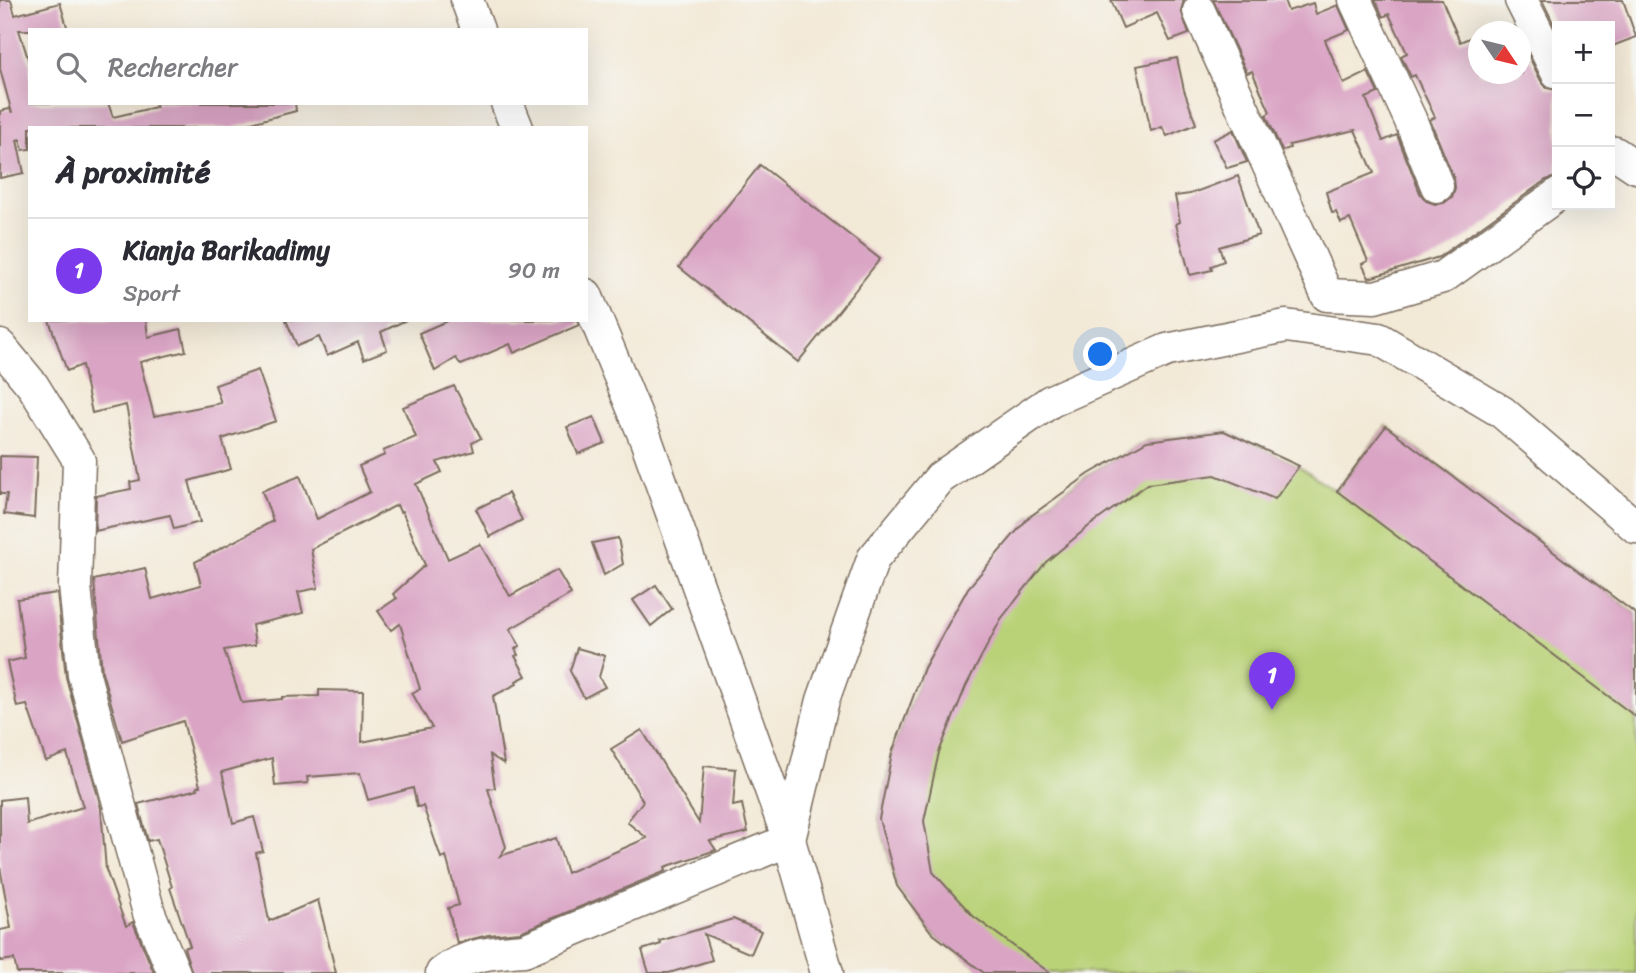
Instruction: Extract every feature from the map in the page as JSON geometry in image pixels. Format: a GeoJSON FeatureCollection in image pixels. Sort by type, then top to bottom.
{"type":"FeatureCollection","features":[{"type":"Feature","properties":{"kind":"street"},"geometry":{"type":"LineString","coordinates":[[467,0],[477,28]]}},
{"type":"Feature","properties":{"kind":"street"},"geometry":{"type":"LineString","coordinates":[[1355,0],[1410,119],[1437,186]]}},
{"type":"Feature","properties":{"kind":"street"},"geometry":{"type":"LineString","coordinates":[[1521,0],[1552,62]]}},
{"type":"Feature","properties":{"kind":"street"},"geometry":{"type":"LineString","coordinates":[[1199,10],[1327,295]]}},
{"type":"Feature","properties":{"kind":"street"},"geometry":{"type":"LineString","coordinates":[[508,105],[516,126]]}},
{"type":"Feature","properties":{"kind":"street"},"geometry":{"type":"LineString","coordinates":[[1286,326],[1327,295],[1375,297],[1443,277],[1552,199]]}},
{"type":"Feature","properties":{"kind":"street"},"geometry":{"type":"LineString","coordinates":[[588,300],[645,437],[789,839],[828,973]]}},
{"type":"Feature","properties":{"kind":"street"},"geometry":{"type":"LineString","coordinates":[[789,839],[823,700],[873,559],[940,478],[1051,401],[1167,350],[1286,326],[1380,340],[1502,412],[1636,527]]}},
{"type":"Feature","properties":{"kind":"street"},"geometry":{"type":"LineString","coordinates":[[0,346],[33,386],[79,460],[75,586],[84,675],[149,913],[174,973]]}},
{"type":"Feature","properties":{"kind":"street"},"geometry":{"type":"LineString","coordinates":[[442,973],[451,966],[487,952],[524,950],[789,839]]}},
{"type":"Feature","properties":{"kind":"green space"},"geometry":{"type":"Polygon","coordinates":[[[1386,426],[1636,614],[1636,973],[978,973],[980,969],[932,933],[897,886],[879,819],[892,753],[924,668],[1028,518],[1089,474],[1147,441],[1224,431],[1299,466],[1336,491],[1386,426]]]}},
{"type":"Feature","properties":{"kind":"building"},"geometry":{"type":"Polygon","coordinates":[[[0,0],[11,0],[15,15],[60,3],[67,28],[19,30],[28,59],[28,105],[109,105],[113,117],[156,105],[295,105],[296,111],[240,126],[28,126],[28,149],[23,150],[20,139],[17,140],[24,173],[0,178],[0,111],[10,109],[12,113],[0,69],[0,0]]]}},
{"type":"Feature","properties":{"kind":"building"},"geometry":{"type":"Polygon","coordinates":[[[1111,0],[1184,0],[1181,10],[1189,34],[1170,41],[1157,13],[1123,28],[1111,0]]]}},
{"type":"Feature","properties":{"kind":"building"},"geometry":{"type":"Polygon","coordinates":[[[1213,0],[1284,0],[1288,11],[1313,3],[1316,14],[1338,5],[1349,30],[1325,40],[1344,84],[1368,72],[1378,93],[1366,98],[1383,141],[1397,135],[1420,193],[1426,201],[1444,203],[1452,197],[1455,188],[1454,179],[1430,120],[1435,117],[1415,75],[1411,77],[1401,56],[1407,53],[1389,14],[1383,17],[1375,0],[1442,0],[1460,42],[1468,39],[1468,84],[1531,84],[1531,60],[1541,81],[1547,88],[1552,89],[1552,178],[1439,257],[1369,278],[1362,264],[1368,261],[1350,219],[1341,223],[1336,212],[1332,213],[1326,192],[1374,173],[1355,130],[1289,145],[1290,148],[1282,151],[1266,115],[1270,112],[1252,71],[1247,73],[1213,0]]]}},
{"type":"Feature","properties":{"kind":"building"},"geometry":{"type":"Polygon","coordinates":[[[1542,0],[1623,0],[1636,37],[1615,45],[1615,21],[1552,21],[1542,0]]]}},
{"type":"Feature","properties":{"kind":"building"},"geometry":{"type":"Polygon","coordinates":[[[1177,58],[1184,90],[1196,124],[1167,136],[1162,127],[1151,131],[1137,66],[1177,58]]]}},
{"type":"Feature","properties":{"kind":"building"},"geometry":{"type":"Polygon","coordinates":[[[1233,130],[1247,162],[1227,168],[1213,140],[1233,130]]]}},
{"type":"Feature","properties":{"kind":"building"},"geometry":{"type":"Polygon","coordinates":[[[760,165],[880,259],[798,362],[679,267],[760,165]]]}},
{"type":"Feature","properties":{"kind":"building"},"geometry":{"type":"Polygon","coordinates":[[[1238,176],[1259,235],[1219,247],[1224,261],[1211,266],[1212,270],[1190,275],[1176,224],[1180,222],[1175,196],[1190,194],[1238,176]]]}},
{"type":"Feature","properties":{"kind":"building"},"geometry":{"type":"Polygon","coordinates":[[[50,322],[146,322],[148,337],[181,329],[186,351],[140,362],[154,416],[221,403],[215,385],[258,370],[276,421],[222,439],[231,469],[189,481],[200,522],[174,529],[170,515],[95,531],[96,496],[131,489],[130,482],[140,480],[126,405],[92,413],[82,365],[67,371],[50,322]]]}},
{"type":"Feature","properties":{"kind":"building"},"geometry":{"type":"Polygon","coordinates":[[[287,322],[402,322],[381,332],[387,350],[364,359],[358,342],[327,356],[319,337],[297,346],[287,322]]]}},
{"type":"Feature","properties":{"kind":"building"},"geometry":{"type":"Polygon","coordinates":[[[444,322],[578,322],[579,325],[514,353],[510,344],[461,365],[456,358],[435,371],[419,333],[444,322]]]}},
{"type":"Feature","properties":{"kind":"building"},"geometry":{"type":"Polygon","coordinates":[[[454,386],[481,438],[472,443],[474,451],[437,462],[442,472],[416,484],[448,559],[480,544],[510,596],[557,570],[571,594],[510,629],[520,646],[515,649],[518,655],[515,656],[526,676],[516,681],[517,684],[493,696],[504,764],[490,755],[495,788],[488,789],[506,847],[500,856],[556,838],[567,873],[647,838],[627,822],[643,801],[611,749],[642,730],[699,823],[704,766],[736,769],[733,806],[742,804],[748,832],[710,841],[716,850],[665,867],[666,871],[520,932],[488,935],[457,943],[448,908],[459,905],[446,856],[441,858],[423,806],[417,807],[413,788],[368,800],[360,773],[307,777],[308,783],[275,786],[272,758],[222,772],[233,823],[254,817],[263,851],[256,853],[269,921],[318,900],[336,973],[192,973],[184,948],[190,946],[157,839],[148,841],[138,804],[198,789],[200,786],[183,721],[122,741],[102,672],[94,580],[145,568],[152,599],[201,585],[195,562],[273,521],[262,491],[300,476],[317,519],[370,492],[359,466],[385,455],[383,451],[416,437],[403,407],[454,386]],[[397,505],[311,549],[318,588],[298,592],[303,613],[252,625],[255,645],[224,650],[242,703],[282,697],[319,696],[319,690],[363,691],[362,742],[432,728],[412,693],[420,689],[400,624],[391,630],[378,611],[397,598],[393,594],[425,565],[402,511],[400,512],[397,505]]]}},
{"type":"Feature","properties":{"kind":"building"},"geometry":{"type":"Polygon","coordinates":[[[594,417],[605,443],[578,454],[567,427],[594,417]]]}},
{"type":"Feature","properties":{"kind":"building"},"geometry":{"type":"Polygon","coordinates":[[[1386,426],[1636,614],[1636,717],[1337,491],[1386,426]]]}},
{"type":"Feature","properties":{"kind":"building"},"geometry":{"type":"Polygon","coordinates":[[[1224,431],[1299,466],[1275,499],[1215,475],[1148,484],[1089,526],[1046,562],[1001,619],[966,686],[939,752],[924,821],[933,872],[973,916],[1050,973],[984,973],[932,933],[897,886],[879,819],[892,753],[924,668],[968,588],[1028,518],[1089,474],[1147,441],[1224,431]]]}},
{"type":"Feature","properties":{"kind":"building"},"geometry":{"type":"Polygon","coordinates":[[[0,456],[37,457],[34,518],[4,514],[7,494],[0,494],[0,456]]]}},
{"type":"Feature","properties":{"kind":"building"},"geometry":{"type":"Polygon","coordinates":[[[508,493],[522,520],[490,537],[476,509],[508,493]]]}},
{"type":"Feature","properties":{"kind":"building"},"geometry":{"type":"Polygon","coordinates":[[[618,538],[623,564],[604,575],[592,543],[618,538]]]}},
{"type":"Feature","properties":{"kind":"building"},"geometry":{"type":"Polygon","coordinates":[[[656,585],[672,609],[651,626],[633,600],[656,585]]]}},
{"type":"Feature","properties":{"kind":"building"},"geometry":{"type":"Polygon","coordinates":[[[57,593],[66,677],[101,808],[106,870],[126,926],[133,922],[154,973],[17,973],[14,959],[0,961],[0,930],[11,928],[0,867],[0,800],[25,797],[27,824],[83,807],[67,753],[46,761],[27,705],[17,707],[7,662],[25,658],[17,599],[57,593]]]}},
{"type":"Feature","properties":{"kind":"building"},"geometry":{"type":"Polygon","coordinates":[[[577,648],[605,656],[599,677],[605,687],[584,698],[570,671],[577,648]]]}},
{"type":"Feature","properties":{"kind":"building"},"geometry":{"type":"Polygon","coordinates":[[[733,919],[761,931],[751,954],[704,934],[712,960],[669,973],[649,973],[642,950],[661,944],[660,941],[733,919]]]}},
{"type":"Feature","properties":{"kind":"place","name":"Kianja Barikadimy"},"geometry":{"type":"Point","coordinates":[1272,710]}}]}
